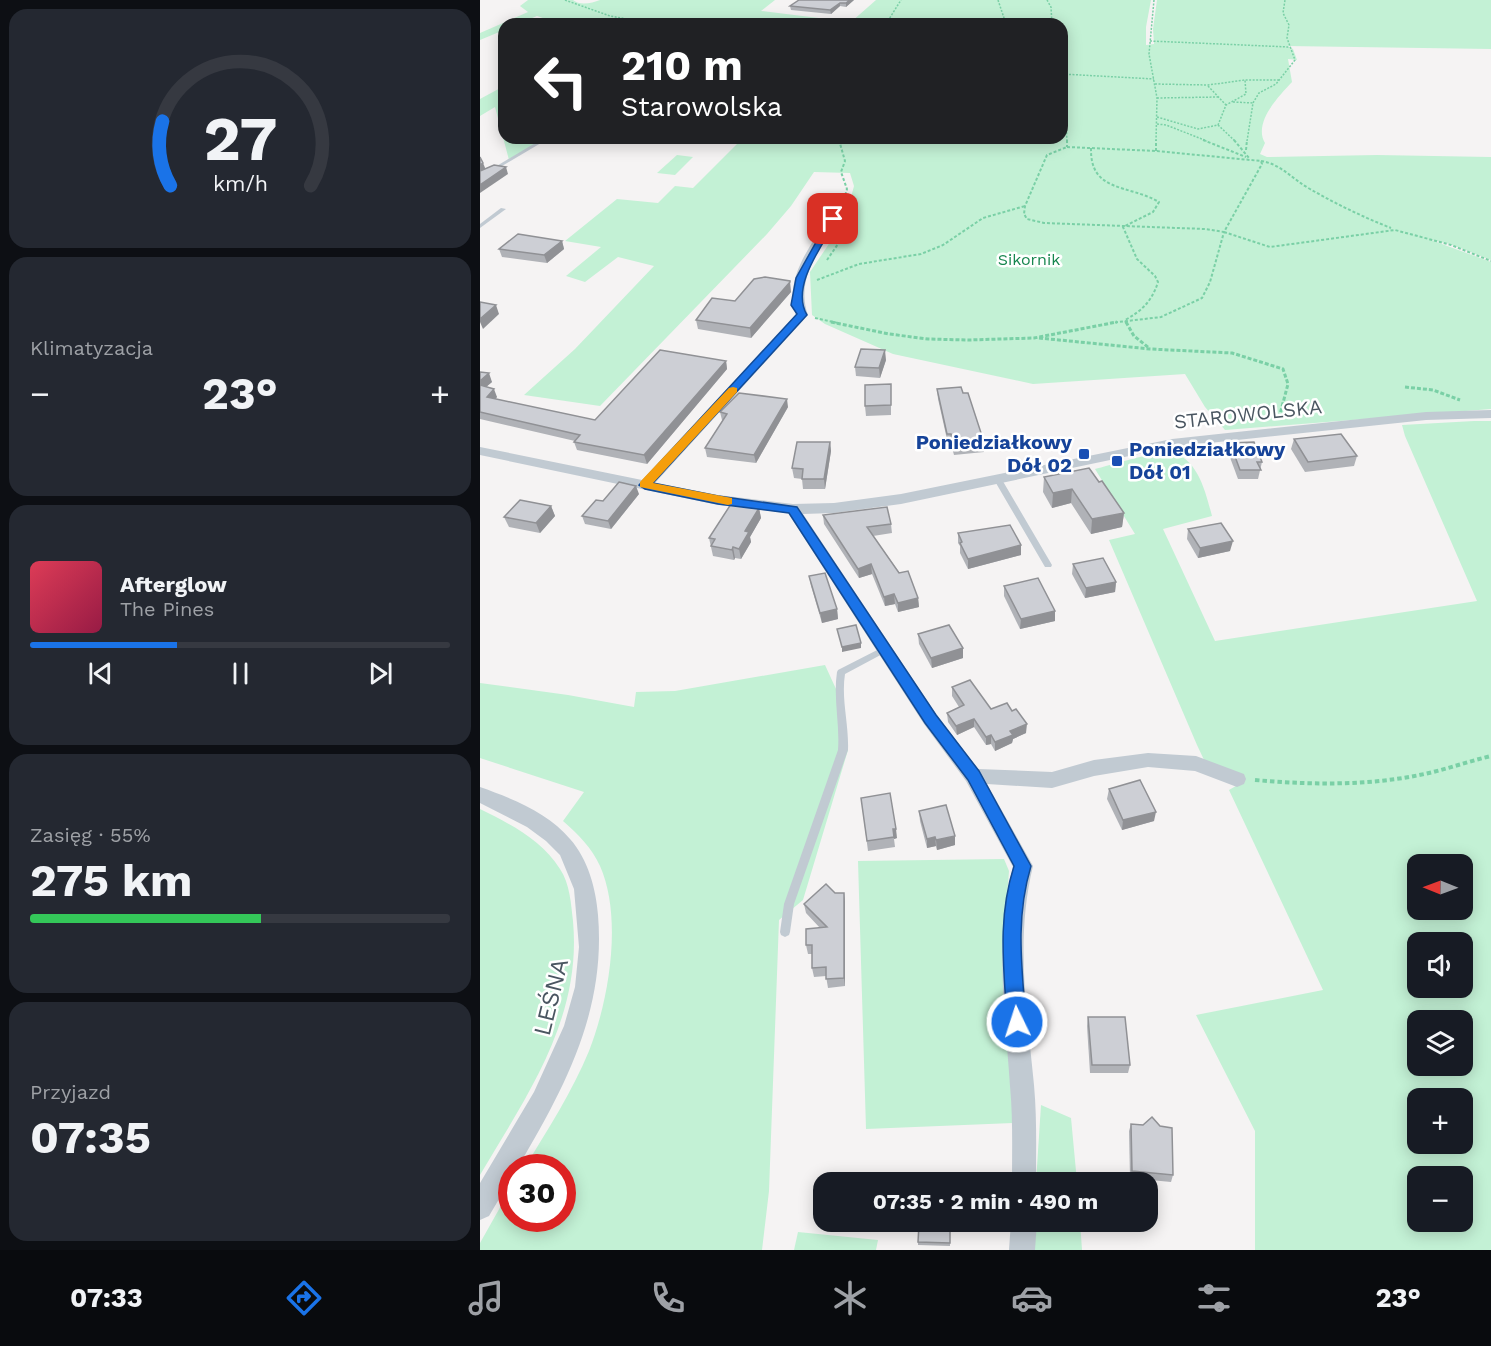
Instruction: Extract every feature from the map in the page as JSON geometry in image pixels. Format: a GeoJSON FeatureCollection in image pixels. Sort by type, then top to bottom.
{"type":"FeatureCollection","features":[{"type":"Feature","properties":{"kind":"street"},"geometry":{"type":"LineString","coordinates":[[645,485],[802,315],[796,305],[801,278],[836,215]]}},
{"type":"Feature","properties":{"kind":"street","name":"STAROWOLSKA"},"geometry":{"type":"LineString","coordinates":[[480,451],[718,500],[793,510],[834,508],[901,498],[1153,446],[1426,416],[1491,414]]}},
{"type":"Feature","properties":{"kind":"street"},"geometry":{"type":"LineString","coordinates":[[793,510],[930,719],[973,776],[1023,866],[1014,893],[1011,938],[1022,1089],[1024,1172]]}},
{"type":"Feature","properties":{"kind":"street"},"geometry":{"type":"LineString","coordinates":[[973,776],[1052,780],[1094,768],[1148,759],[1196,764],[1237,779]]}},
{"type":"Feature","properties":{"kind":"street","name":"LEŚNA"},"geometry":{"type":"LineString","coordinates":[[480,795],[525,816],[549,831],[564,845],[576,867],[585,893],[590,920],[591,948],[588,978],[568,1047],[547,1091],[480,1207]]}},
{"type":"Feature","properties":{"kind":"street"},"geometry":{"type":"LineString","coordinates":[[1022,1250],[1023,1232]]}},
{"type":"Feature","properties":{"kind":"lane"},"geometry":{"type":"LineString","coordinates":[[480,178],[537,144]]}},
{"type":"Feature","properties":{"kind":"lane"},"geometry":{"type":"LineString","coordinates":[[480,226],[503,208]]}},
{"type":"Feature","properties":{"kind":"lane"},"geometry":{"type":"LineString","coordinates":[[997,478],[1048,565]]}},
{"type":"Feature","properties":{"kind":"lane"},"geometry":{"type":"LineString","coordinates":[[785,932],[789,904],[843,750],[844,739],[838,684],[841,672],[885,649]]}},
{"type":"Feature","properties":{"kind":"path"},"geometry":{"type":"LineString","coordinates":[[565,0],[621,18]]}},
{"type":"Feature","properties":{"kind":"path"},"geometry":{"type":"LineString","coordinates":[[890,18],[902,0]]}},
{"type":"Feature","properties":{"kind":"path"},"geometry":{"type":"LineString","coordinates":[[998,0],[1004,18]]}},
{"type":"Feature","properties":{"kind":"path"},"geometry":{"type":"LineString","coordinates":[[1047,0],[1051,7],[1052,18]]}},
{"type":"Feature","properties":{"kind":"path"},"geometry":{"type":"LineString","coordinates":[[1154,0],[1149,54],[1155,84],[1156,152]]}},
{"type":"Feature","properties":{"kind":"path"},"geometry":{"type":"LineString","coordinates":[[1246,150],[1253,103],[1259,93],[1280,80],[1295,60],[1286,32],[1289,25],[1283,13],[1285,0]]}},
{"type":"Feature","properties":{"kind":"path"},"geometry":{"type":"LineString","coordinates":[[1150,42],[1289,47]]}},
{"type":"Feature","properties":{"kind":"path"},"geometry":{"type":"LineString","coordinates":[[1068,74],[1154,79]]}},
{"type":"Feature","properties":{"kind":"path"},"geometry":{"type":"LineString","coordinates":[[1155,84],[1208,86],[1245,80],[1280,80]]}},
{"type":"Feature","properties":{"kind":"path"},"geometry":{"type":"LineString","coordinates":[[1218,124],[1226,105],[1246,94],[1245,80]]}},
{"type":"Feature","properties":{"kind":"path"},"geometry":{"type":"LineString","coordinates":[[1208,86],[1226,105]]}},
{"type":"Feature","properties":{"kind":"path"},"geometry":{"type":"LineString","coordinates":[[1156,98],[1218,97]]}},
{"type":"Feature","properties":{"kind":"path"},"geometry":{"type":"LineString","coordinates":[[1232,102],[1253,103]]}},
{"type":"Feature","properties":{"kind":"path"},"geometry":{"type":"LineString","coordinates":[[1157,117],[1198,129],[1218,124]]}},
{"type":"Feature","properties":{"kind":"path"},"geometry":{"type":"LineString","coordinates":[[1157,124],[1166,125],[1250,158],[1277,163],[1285,167],[1296,181],[1369,219],[1395,230],[1451,245],[1491,261]]}},
{"type":"Feature","properties":{"kind":"path"},"geometry":{"type":"LineString","coordinates":[[1218,124],[1226,135],[1246,150],[1250,158]]}},
{"type":"Feature","properties":{"kind":"path"},"geometry":{"type":"LineString","coordinates":[[836,215],[847,189],[841,172],[844,161],[840,144]]}},
{"type":"Feature","properties":{"kind":"path"},"geometry":{"type":"LineString","coordinates":[[1250,158],[1067,147],[1047,155],[1025,206],[1024,214],[1034,222],[1205,229],[1224,232],[1270,247],[1395,230]]}},
{"type":"Feature","properties":{"kind":"path"},"geometry":{"type":"LineString","coordinates":[[1091,148],[1088,162],[1098,177],[1112,185],[1151,196],[1159,202],[1153,212],[1122,227]]}},
{"type":"Feature","properties":{"kind":"path"},"geometry":{"type":"LineString","coordinates":[[1034,338],[1125,320],[1161,317],[1203,298],[1210,282],[1224,232],[1262,164],[1261,161]]}},
{"type":"Feature","properties":{"kind":"path"},"geometry":{"type":"LineString","coordinates":[[817,287],[821,269],[847,231],[854,213],[842,205]]}},
{"type":"Feature","properties":{"kind":"path"},"geometry":{"type":"LineString","coordinates":[[817,280],[859,264],[921,254],[942,245],[983,218],[1025,206]]}},
{"type":"Feature","properties":{"kind":"path"},"geometry":{"type":"LineString","coordinates":[[1122,227],[1137,259],[1155,276],[1158,282],[1149,305],[1142,312],[1125,320]]}},
{"type":"Feature","properties":{"kind":"path"},"geometry":{"type":"LineString","coordinates":[[817,311],[817,319]]}},
{"type":"Feature","properties":{"kind":"path"},"geometry":{"type":"LineString","coordinates":[[802,315],[889,334],[928,339],[1034,338],[1150,349],[1232,353],[1283,369],[1287,384],[1280,415],[1271,432]]}},
{"type":"Feature","properties":{"kind":"path"},"geometry":{"type":"LineString","coordinates":[[1125,320],[1127,329],[1134,338],[1150,349]]}},
{"type":"Feature","properties":{"kind":"path"},"geometry":{"type":"LineString","coordinates":[[1405,387],[1439,391],[1470,404]]}},
{"type":"Feature","properties":{"kind":"path"},"geometry":{"type":"LineString","coordinates":[[1237,779],[1331,784],[1428,773],[1491,756]]}},
{"type":"Feature","properties":{"kind":"green space"},"geometry":{"type":"Polygon","coordinates":[[[528,0],[573,0],[590,3],[600,0],[775,0],[761,11],[818,18],[543,18],[537,16],[514,18],[528,12],[520,6],[528,0]]]}},
{"type":"Feature","properties":{"kind":"green space","name":"Sikornik"},"geometry":{"type":"Polygon","coordinates":[[[876,0],[1151,0],[1146,27],[1146,45],[1154,44],[1153,29],[1157,0],[1491,0],[1491,49],[1287,46],[1293,49],[1297,60],[1288,59],[1292,82],[1274,103],[1265,119],[1262,135],[1265,143],[1260,154],[1267,157],[1377,155],[1491,157],[1491,260],[1450,244],[1431,240],[1491,262],[1491,409],[1225,430],[1205,407],[1185,374],[1033,384],[893,354],[825,324],[812,315],[810,272],[845,220],[854,186],[850,173],[814,172],[791,206],[767,234],[600,406],[524,395],[575,349],[654,266],[618,257],[585,282],[566,276],[601,247],[565,241],[617,199],[658,203],[675,186],[693,188],[737,144],[1068,144],[1068,18],[856,18],[876,0]]]}},
{"type":"Feature","properties":{"kind":"green space"},"geometry":{"type":"Polygon","coordinates":[[[498,25],[498,32],[480,40],[480,33],[498,25]]]}},
{"type":"Feature","properties":{"kind":"green space"},"geometry":{"type":"Polygon","coordinates":[[[498,89],[498,118],[495,107],[480,116],[480,99],[498,89]]]}},
{"type":"Feature","properties":{"kind":"green space"},"geometry":{"type":"Polygon","coordinates":[[[505,144],[536,144],[509,160],[505,144]]]}},
{"type":"Feature","properties":{"kind":"green space"},"geometry":{"type":"Polygon","coordinates":[[[677,155],[693,157],[675,175],[657,173],[677,155]]]}},
{"type":"Feature","properties":{"kind":"green space"},"geometry":{"type":"Polygon","coordinates":[[[1491,421],[1491,1250],[1255,1250],[1255,1131],[1196,1015],[1323,990],[1229,790],[1241,783],[1205,762],[1197,745],[1109,540],[1135,534],[1095,469],[1164,452],[1179,455],[1194,468],[1212,516],[1163,529],[1215,641],[1477,601],[1402,425],[1491,421]]]}},
{"type":"Feature","properties":{"kind":"green space"},"geometry":{"type":"Polygon","coordinates":[[[825,665],[842,702],[848,750],[803,900],[779,920],[769,1191],[762,1250],[480,1250],[480,1243],[498,1211],[498,1232],[576,1232],[576,1154],[533,1154],[567,1096],[589,1051],[607,984],[612,934],[607,887],[600,866],[584,842],[563,821],[584,792],[480,758],[480,683],[634,707],[636,692],[675,691],[825,665]]]}},
{"type":"Feature","properties":{"kind":"green space"},"geometry":{"type":"Polygon","coordinates":[[[480,809],[534,841],[544,849],[560,869],[571,901],[574,957],[569,991],[548,1055],[480,1175],[480,809]]]}},
{"type":"Feature","properties":{"kind":"green space"},"geometry":{"type":"Polygon","coordinates":[[[1004,859],[1009,871],[1003,951],[1013,1123],[866,1129],[858,861],[1004,859]]]}},
{"type":"Feature","properties":{"kind":"green space"},"geometry":{"type":"Polygon","coordinates":[[[1041,1105],[1071,1118],[1076,1172],[1037,1172],[1041,1105]]]}},
{"type":"Feature","properties":{"kind":"green space"},"geometry":{"type":"Polygon","coordinates":[[[798,1232],[878,1240],[876,1250],[794,1250],[798,1232]]]}},
{"type":"Feature","properties":{"kind":"green space"},"geometry":{"type":"Polygon","coordinates":[[[1033,1232],[1081,1232],[1082,1250],[1032,1250],[1033,1232]]]}},
{"type":"Feature","properties":{"kind":"building"},"geometry":{"type":"Polygon","coordinates":[[[799,0],[850,0],[830,10],[790,6],[799,0]]]}},
{"type":"Feature","properties":{"kind":"building"},"geometry":{"type":"Polygon","coordinates":[[[494,165],[506,167],[480,185],[480,171],[494,165]]]}},
{"type":"Feature","properties":{"kind":"building"},"geometry":{"type":"Polygon","coordinates":[[[518,234],[562,241],[544,255],[499,249],[518,234]]]}},
{"type":"Feature","properties":{"kind":"building"},"geometry":{"type":"Polygon","coordinates":[[[765,277],[790,282],[750,328],[696,320],[712,298],[735,301],[754,279],[765,277]]]}},
{"type":"Feature","properties":{"kind":"building"},"geometry":{"type":"Polygon","coordinates":[[[480,302],[496,305],[480,319],[480,302]]]}},
{"type":"Feature","properties":{"kind":"building"},"geometry":{"type":"Polygon","coordinates":[[[861,349],[885,350],[879,368],[855,367],[861,349]]]}},
{"type":"Feature","properties":{"kind":"building"},"geometry":{"type":"Polygon","coordinates":[[[660,350],[726,361],[644,455],[574,442],[580,435],[480,412],[480,385],[494,389],[487,397],[595,420],[660,350]]]}},
{"type":"Feature","properties":{"kind":"building"},"geometry":{"type":"Polygon","coordinates":[[[480,372],[489,373],[480,381],[480,372]]]}},
{"type":"Feature","properties":{"kind":"building"},"geometry":{"type":"Polygon","coordinates":[[[891,384],[891,405],[865,406],[865,385],[891,384]]]}},
{"type":"Feature","properties":{"kind":"building"},"geometry":{"type":"Polygon","coordinates":[[[961,387],[963,393],[968,393],[984,442],[954,445],[951,434],[947,434],[937,389],[961,387]]]}},
{"type":"Feature","properties":{"kind":"building"},"geometry":{"type":"Polygon","coordinates":[[[739,393],[787,399],[754,455],[705,448],[727,414],[720,412],[739,393]]]}},
{"type":"Feature","properties":{"kind":"building"},"geometry":{"type":"Polygon","coordinates":[[[1341,434],[1357,456],[1308,462],[1294,439],[1341,434]]]}},
{"type":"Feature","properties":{"kind":"building"},"geometry":{"type":"Polygon","coordinates":[[[797,442],[830,442],[824,479],[802,479],[803,469],[792,468],[797,442]]]}},
{"type":"Feature","properties":{"kind":"building"},"geometry":{"type":"Polygon","coordinates":[[[1254,442],[1262,462],[1257,462],[1261,470],[1240,470],[1230,443],[1254,442]]]}},
{"type":"Feature","properties":{"kind":"building"},"geometry":{"type":"Polygon","coordinates":[[[1089,468],[1099,482],[1102,481],[1124,513],[1092,519],[1072,489],[1053,493],[1044,477],[1089,468]]]}},
{"type":"Feature","properties":{"kind":"building"},"geometry":{"type":"Polygon","coordinates":[[[619,482],[636,486],[608,521],[582,516],[596,500],[603,501],[619,482]]]}},
{"type":"Feature","properties":{"kind":"building"},"geometry":{"type":"Polygon","coordinates":[[[520,500],[551,506],[536,523],[504,517],[520,500]]]}},
{"type":"Feature","properties":{"kind":"building"},"geometry":{"type":"Polygon","coordinates":[[[731,504],[759,508],[745,531],[749,532],[739,549],[711,546],[715,539],[709,538],[731,504]]]}},
{"type":"Feature","properties":{"kind":"building"},"geometry":{"type":"Polygon","coordinates":[[[887,507],[891,524],[867,527],[899,573],[908,571],[918,598],[898,603],[894,594],[884,597],[871,564],[858,569],[823,515],[887,507]]]}},
{"type":"Feature","properties":{"kind":"building"},"geometry":{"type":"Polygon","coordinates":[[[1221,523],[1233,541],[1200,548],[1188,529],[1221,523]]]}},
{"type":"Feature","properties":{"kind":"building"},"geometry":{"type":"Polygon","coordinates":[[[1010,525],[1021,545],[968,559],[958,533],[1010,525]]]}},
{"type":"Feature","properties":{"kind":"building"},"geometry":{"type":"Polygon","coordinates":[[[1103,558],[1116,582],[1086,588],[1073,564],[1103,558]]]}},
{"type":"Feature","properties":{"kind":"building"},"geometry":{"type":"Polygon","coordinates":[[[825,573],[837,609],[820,613],[809,576],[825,573]]]}},
{"type":"Feature","properties":{"kind":"building"},"geometry":{"type":"Polygon","coordinates":[[[1038,578],[1055,611],[1021,619],[1004,586],[1038,578]]]}},
{"type":"Feature","properties":{"kind":"building"},"geometry":{"type":"Polygon","coordinates":[[[856,625],[861,643],[842,647],[837,629],[856,625]]]}},
{"type":"Feature","properties":{"kind":"building"},"geometry":{"type":"Polygon","coordinates":[[[949,625],[963,648],[931,658],[918,634],[949,625]]]}},
{"type":"Feature","properties":{"kind":"building"},"geometry":{"type":"Polygon","coordinates":[[[970,680],[991,709],[1007,703],[1012,711],[1016,709],[1027,724],[1010,731],[1013,735],[995,742],[991,735],[986,737],[974,719],[956,726],[947,713],[964,705],[952,687],[970,680]]]}},
{"type":"Feature","properties":{"kind":"building"},"geometry":{"type":"Polygon","coordinates":[[[1140,780],[1156,812],[1123,820],[1109,789],[1140,780]]]}},
{"type":"Feature","properties":{"kind":"building"},"geometry":{"type":"Polygon","coordinates":[[[890,793],[896,829],[893,829],[894,837],[867,841],[861,798],[890,793]]]}},
{"type":"Feature","properties":{"kind":"building"},"geometry":{"type":"Polygon","coordinates":[[[946,805],[955,836],[936,840],[935,837],[927,839],[919,811],[946,805]]]}},
{"type":"Feature","properties":{"kind":"building"},"geometry":{"type":"Polygon","coordinates":[[[826,884],[835,893],[844,893],[844,978],[826,979],[826,967],[812,968],[812,945],[806,945],[806,929],[827,927],[804,904],[826,884]]]}},
{"type":"Feature","properties":{"kind":"building"},"geometry":{"type":"Polygon","coordinates":[[[1088,1017],[1125,1017],[1130,1065],[1092,1065],[1088,1017]]]}},
{"type":"Feature","properties":{"kind":"building"},"geometry":{"type":"Polygon","coordinates":[[[1152,1117],[1160,1126],[1172,1128],[1173,1175],[1132,1171],[1131,1124],[1143,1125],[1152,1117]]]}},
{"type":"Feature","properties":{"kind":"building"},"geometry":{"type":"Polygon","coordinates":[[[919,1232],[950,1232],[950,1243],[918,1242],[919,1232]]]}},
{"type":"Feature","properties":{"kind":"slow traffic"},"geometry":{"type":"LineString","coordinates":[[728,501],[645,485],[733,390]]}},
{"type":"Feature","properties":{"kind":"place","name":"Poniedziałkowy Dół 02"},"geometry":{"type":"Point","coordinates":[1084,454]}},
{"type":"Feature","properties":{"kind":"place","name":"Poniedziałkowy Dół 01"},"geometry":{"type":"Point","coordinates":[1117,461]}},
{"type":"Feature","properties":{"kind":"route"},"geometry":{"type":"LineString","coordinates":[[833,219],[801,278],[796,305],[802,315],[645,485],[718,500],[793,510],[930,719],[973,776],[1023,866],[1014,893],[1011,938],[1017,1022]]}}]}
